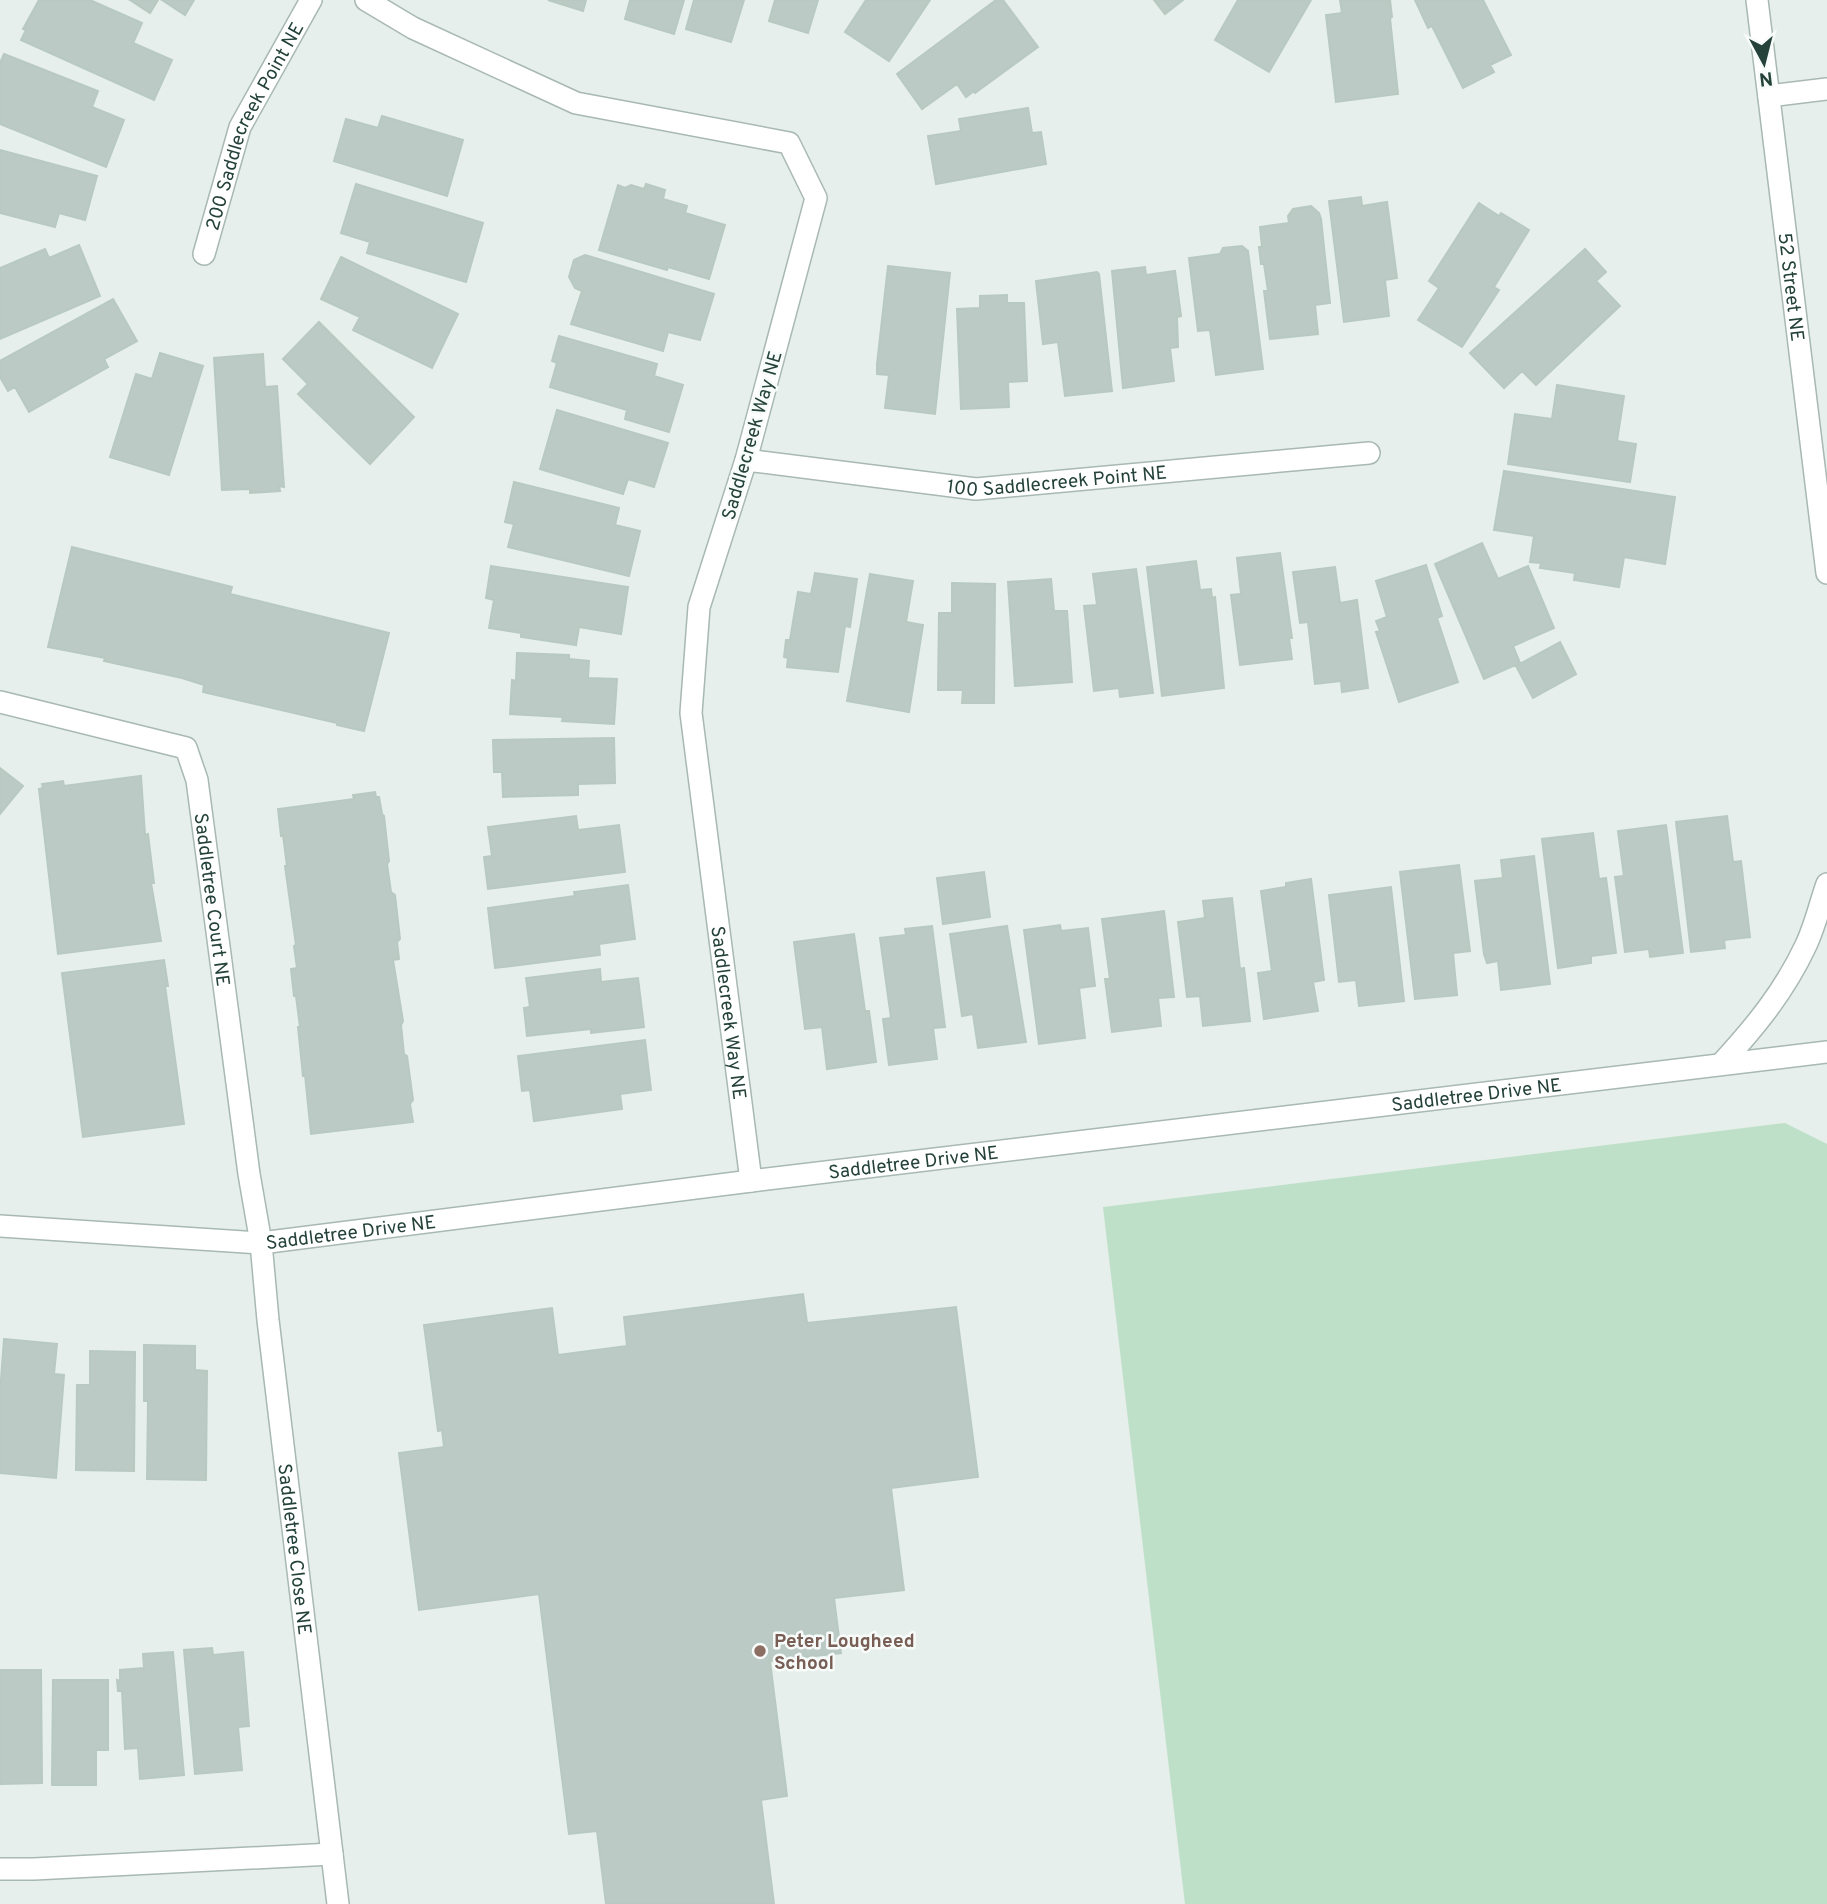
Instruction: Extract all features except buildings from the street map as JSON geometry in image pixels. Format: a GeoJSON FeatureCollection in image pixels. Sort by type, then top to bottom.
{"type":"FeatureCollection","features":[{"type":"Feature","properties":{"kind":"street","name":"200 Saddlecreek Point NE"},"geometry":{"type":"LineString","coordinates":[[204,254],[240,127],[311,0]]}},
{"type":"Feature","properties":{"kind":"street","name":"Saddlecreek Way NE"},"geometry":{"type":"LineString","coordinates":[[366,0],[413,29],[576,103],[789,144],[816,198],[746,460],[699,607],[691,713],[751,1181]]}},
{"type":"Feature","properties":{"kind":"street","name":"52 Street NE"},"geometry":{"type":"LineString","coordinates":[[1757,0],[1827,573]]}},
{"type":"Feature","properties":{"kind":"street"},"geometry":{"type":"LineString","coordinates":[[1769,96],[1827,89]]}},
{"type":"Feature","properties":{"kind":"street","name":"100 Saddlecreek Point NE"},"geometry":{"type":"LineString","coordinates":[[746,460],[976,489],[1369,453]]}},
{"type":"Feature","properties":{"kind":"street","name":"Saddletree Court NE"},"geometry":{"type":"LineString","coordinates":[[0,702],[186,748],[197,780],[249,1174],[261,1244]]}},
{"type":"Feature","properties":{"kind":"street"},"geometry":{"type":"LineString","coordinates":[[1721,1064],[1765,1014],[1789,975],[1807,944],[1827,884]]}},
{"type":"Feature","properties":{"kind":"street","name":"Saddletree Drive NE"},"geometry":{"type":"LineString","coordinates":[[0,1226],[261,1244],[751,1181],[1827,1052]]}},
{"type":"Feature","properties":{"kind":"street","name":"Saddletree Close NE"},"geometry":{"type":"LineString","coordinates":[[261,1244],[338,1904]]}},
{"type":"Feature","properties":{"kind":"street"},"geometry":{"type":"LineString","coordinates":[[0,1869],[332,1854]]}},
{"type":"Feature","properties":{"kind":"green space"},"geometry":{"type":"Polygon","coordinates":[[[1785,1123],[1827,1144],[1827,1904],[1185,1904],[1103,1207],[1785,1123]]]}},
{"type":"Feature","properties":{"kind":"place","name":"Peter Lougheed School"},"geometry":{"type":"Point","coordinates":[760,1651]}}]}
